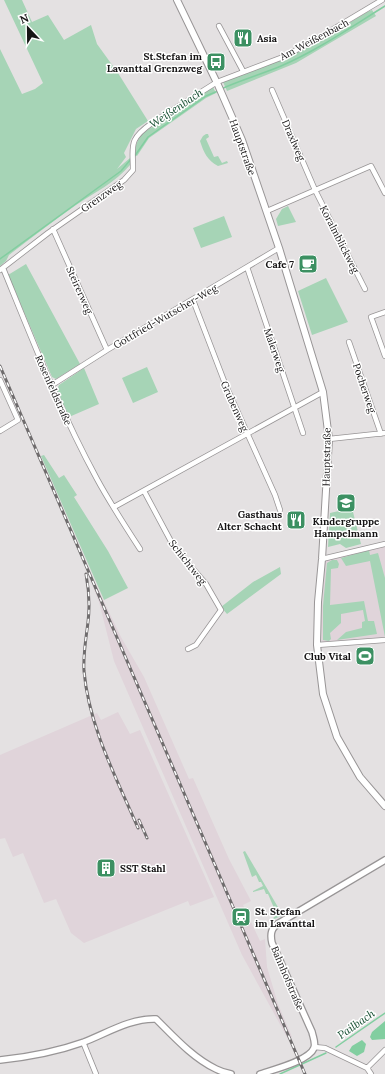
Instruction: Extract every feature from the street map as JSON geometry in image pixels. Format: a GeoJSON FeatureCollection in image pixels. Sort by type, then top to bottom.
{"type":"FeatureCollection","features":[{"type":"Feature","properties":{"kind":"main road","name":"Hauptstraße"},"geometry":{"type":"LineString","coordinates":[[177,0],[222,93],[242,140],[280,248],[323,392],[329,439],[318,602],[317,645],[323,694],[338,737],[360,777],[385,806]]}},
{"type":"Feature","properties":{"kind":"street","name":"Am Weißenbach"},"geometry":{"type":"LineString","coordinates":[[217,83],[243,71],[283,57],[315,40],[382,0]]}},
{"type":"Feature","properties":{"kind":"street"},"geometry":{"type":"LineString","coordinates":[[219,26],[243,71]]}},
{"type":"Feature","properties":{"kind":"street","name":"Grenzweg"},"geometry":{"type":"LineString","coordinates":[[2,269],[53,229],[124,180],[133,170],[133,141],[142,130],[217,83]]}},
{"type":"Feature","properties":{"kind":"street","name":"Draxlweg"},"geometry":{"type":"LineString","coordinates":[[272,90],[315,190]]}},
{"type":"Feature","properties":{"kind":"street"},"geometry":{"type":"LineString","coordinates":[[267,211],[371,166],[385,193]]}},
{"type":"Feature","properties":{"kind":"street","name":"Koralmblickweg"},"geometry":{"type":"LineString","coordinates":[[315,190],[365,288]]}},
{"type":"Feature","properties":{"kind":"street","name":"Steirerweg"},"geometry":{"type":"LineString","coordinates":[[53,229],[107,350]]}},
{"type":"Feature","properties":{"kind":"street","name":"Gottfried-Wutscher-Weg"},"geometry":{"type":"LineString","coordinates":[[52,385],[107,350],[280,248]]}},
{"type":"Feature","properties":{"kind":"street","name":"Malerweg"},"geometry":{"type":"LineString","coordinates":[[247,267],[303,433]]}},
{"type":"Feature","properties":{"kind":"street","name":"Rosenfeldstraße"},"geometry":{"type":"LineString","coordinates":[[2,269],[78,443],[98,481],[140,549]]}},
{"type":"Feature","properties":{"kind":"street","name":"Grubenweg"},"geometry":{"type":"LineString","coordinates":[[193,300],[226,386],[280,510]]}},
{"type":"Feature","properties":{"kind":"street"},"geometry":{"type":"LineString","coordinates":[[385,312],[371,317],[385,356]]}},
{"type":"Feature","properties":{"kind":"street","name":"Pocherweg"},"geometry":{"type":"LineString","coordinates":[[349,342],[383,434]]}},
{"type":"Feature","properties":{"kind":"street"},"geometry":{"type":"LineString","coordinates":[[0,380],[18,420],[0,432]]}},
{"type":"Feature","properties":{"kind":"street"},"geometry":{"type":"LineString","coordinates":[[114,507],[144,492],[323,392]]}},
{"type":"Feature","properties":{"kind":"street"},"geometry":{"type":"LineString","coordinates":[[329,439],[383,434]]}},
{"type":"Feature","properties":{"kind":"street","name":"Schichtweg"},"geometry":{"type":"LineString","coordinates":[[144,492],[174,547],[206,584],[221,610],[196,645],[188,649]]}},
{"type":"Feature","properties":{"kind":"street"},"geometry":{"type":"LineString","coordinates":[[322,559],[385,544]]}},
{"type":"Feature","properties":{"kind":"street"},"geometry":{"type":"LineString","coordinates":[[317,645],[385,640]]}},
{"type":"Feature","properties":{"kind":"street","name":"Bahnhofstraße"},"geometry":{"type":"LineString","coordinates":[[314,1047],[315,1043],[313,1035],[272,943],[272,931],[279,923],[385,860]]}},
{"type":"Feature","properties":{"kind":"street"},"geometry":{"type":"LineString","coordinates":[[0,1060],[50,1052],[83,1042],[117,1027],[145,1018],[156,1019],[178,1041],[201,1060],[216,1070],[231,1074]]}},
{"type":"Feature","properties":{"kind":"street"},"geometry":{"type":"LineString","coordinates":[[83,1042],[96,1074]]}},
{"type":"Feature","properties":{"kind":"street"},"geometry":{"type":"LineString","coordinates":[[260,1074],[304,1058],[312,1052],[314,1047],[325,1048],[367,1068],[371,1074]]}},
{"type":"Feature","properties":{"kind":"street"},"geometry":{"type":"LineString","coordinates":[[367,1068],[385,1050]]}},
{"type":"Feature","properties":{"kind":"shaded area"},"geometry":{"type":"Polygon","coordinates":[[[4,0],[22,0],[32,22],[48,15],[64,40],[91,25],[97,44],[118,73],[148,121],[136,129],[124,153],[126,157],[117,169],[130,158],[130,165],[118,177],[76,205],[34,236],[9,255],[6,261],[0,266],[0,49],[22,94],[35,89],[43,83],[4,0]]]}},
{"type":"Feature","properties":{"kind":"shaded area"},"geometry":{"type":"Polygon","coordinates":[[[372,10],[376,16],[296,63],[227,91],[223,82],[286,58],[313,45],[372,10]]]}},
{"type":"Feature","properties":{"kind":"shaded area"},"geometry":{"type":"Polygon","coordinates":[[[213,87],[216,93],[206,98],[149,138],[137,156],[135,155],[137,143],[143,133],[213,87]]]}},
{"type":"Feature","properties":{"kind":"shaded area"},"geometry":{"type":"Polygon","coordinates":[[[206,134],[208,134],[209,137],[206,139],[214,157],[218,156],[222,163],[227,161],[228,163],[218,166],[209,159],[200,141],[206,134]]]}},
{"type":"Feature","properties":{"kind":"shaded area"},"geometry":{"type":"Polygon","coordinates":[[[288,206],[296,222],[278,226],[276,219],[282,209],[288,206]]]}},
{"type":"Feature","properties":{"kind":"shaded area"},"geometry":{"type":"Polygon","coordinates":[[[224,216],[232,237],[201,248],[193,228],[224,216]]]}},
{"type":"Feature","properties":{"kind":"shaded area"},"geometry":{"type":"Polygon","coordinates":[[[26,264],[80,364],[56,379],[52,377],[8,275],[26,264]]]}},
{"type":"Feature","properties":{"kind":"shaded area"},"geometry":{"type":"Polygon","coordinates":[[[326,278],[348,322],[312,335],[298,291],[326,278]]]}},
{"type":"Feature","properties":{"kind":"shaded area"},"geometry":{"type":"Polygon","coordinates":[[[147,367],[158,392],[133,403],[122,378],[147,367]]]}},
{"type":"Feature","properties":{"kind":"shaded area"},"geometry":{"type":"Polygon","coordinates":[[[84,368],[99,404],[69,417],[57,390],[59,385],[84,368]]]}},
{"type":"Feature","properties":{"kind":"shaded area"},"geometry":{"type":"Polygon","coordinates":[[[44,455],[59,478],[64,475],[77,495],[74,497],[108,551],[128,588],[104,600],[41,456],[44,455]]]}},
{"type":"Feature","properties":{"kind":"shaded area"},"geometry":{"type":"Polygon","coordinates":[[[352,508],[361,544],[346,548],[340,544],[328,547],[330,513],[352,508]]]}},
{"type":"Feature","properties":{"kind":"shaded area"},"geometry":{"type":"Polygon","coordinates":[[[385,544],[385,641],[322,645],[321,624],[325,558],[385,544]]]}},
{"type":"Feature","properties":{"kind":"shaded area"},"geometry":{"type":"Polygon","coordinates":[[[369,550],[370,555],[378,553],[385,578],[385,637],[370,561],[346,566],[341,558],[369,550]]]}},
{"type":"Feature","properties":{"kind":"shaded area"},"geometry":{"type":"Polygon","coordinates":[[[332,560],[337,560],[339,564],[338,568],[331,569],[330,605],[364,601],[368,621],[374,621],[377,634],[337,640],[346,632],[362,628],[362,622],[365,621],[363,610],[341,614],[341,623],[330,633],[331,639],[329,641],[323,640],[323,606],[327,563],[332,560]]]}},
{"type":"Feature","properties":{"kind":"shaded area"},"geometry":{"type":"Polygon","coordinates":[[[280,567],[281,574],[227,614],[221,607],[253,582],[280,567]]]}},
{"type":"Feature","properties":{"kind":"shaded area"},"geometry":{"type":"Polygon","coordinates":[[[97,587],[121,637],[144,677],[189,779],[193,778],[229,859],[251,901],[243,905],[260,941],[265,939],[267,967],[278,1004],[292,1037],[288,1039],[242,955],[114,661],[99,602],[94,589],[97,587]]]}},
{"type":"Feature","properties":{"kind":"shaded area"},"geometry":{"type":"Polygon","coordinates":[[[118,712],[130,734],[140,730],[214,897],[190,906],[188,901],[84,943],[71,933],[56,899],[44,903],[23,853],[13,857],[5,838],[0,839],[0,755],[97,713],[101,720],[118,712]]]}},
{"type":"Feature","properties":{"kind":"shaded area"},"geometry":{"type":"Polygon","coordinates":[[[245,851],[282,914],[281,916],[272,920],[277,915],[268,894],[266,894],[264,889],[253,892],[263,886],[261,882],[259,882],[256,875],[252,877],[243,852],[245,851]]]}},
{"type":"Feature","properties":{"kind":"shaded area"},"geometry":{"type":"Polygon","coordinates":[[[385,1021],[385,1039],[372,1040],[370,1037],[372,1032],[385,1021]]]}},
{"type":"Feature","properties":{"kind":"shaded area"},"geometry":{"type":"Polygon","coordinates":[[[362,1040],[366,1044],[364,1052],[357,1056],[349,1051],[352,1046],[362,1040]]]}},
{"type":"Feature","properties":{"kind":"waterway","name":"Weißenbach"},"geometry":{"type":"LineString","coordinates":[[221,89],[295,60],[334,38],[385,6]]}},
{"type":"Feature","properties":{"kind":"waterway","name":"Weißenbach"},"geometry":{"type":"LineString","coordinates":[[134,157],[148,137],[206,96],[218,91]]}},
{"type":"Feature","properties":{"kind":"waterway","name":"Weißenbach"},"geometry":{"type":"LineString","coordinates":[[0,259],[121,171],[131,159]]}},
{"type":"Feature","properties":{"kind":"waterway","name":"Pailbach"},"geometry":{"type":"LineString","coordinates":[[336,1047],[385,1013]]}},
{"type":"Feature","properties":{"kind":"waterway","name":"Pailbach"},"geometry":{"type":"LineString","coordinates":[[280,1074],[326,1053]]}},
{"type":"Feature","properties":{"kind":"railway"},"geometry":{"type":"LineString","coordinates":[[0,366],[305,1074]]}},
{"type":"Feature","properties":{"kind":"railway"},"geometry":{"type":"LineString","coordinates":[[86,574],[89,610],[84,653],[84,671],[91,712],[97,732],[138,828]]}},
{"type":"Feature","properties":{"kind":"railway"},"geometry":{"type":"LineString","coordinates":[[139,820],[147,838]]}},
{"type":"Feature","properties":{"kind":"place","name":"Asia"},"geometry":{"type":"Point","coordinates":[243,38]}},
{"type":"Feature","properties":{"kind":"place","name":"St.Stefan im Lavanttal Grenzweg"},"geometry":{"type":"Point","coordinates":[216,62]}},
{"type":"Feature","properties":{"kind":"place","name":"Cafe 7"},"geometry":{"type":"Point","coordinates":[308,264]}},
{"type":"Feature","properties":{"kind":"place","name":"Kindergruppe Hampelmann"},"geometry":{"type":"Point","coordinates":[346,503]}},
{"type":"Feature","properties":{"kind":"place","name":"Gasthaus Alter Schacht"},"geometry":{"type":"Point","coordinates":[296,520]}},
{"type":"Feature","properties":{"kind":"place","name":"Club Vital"},"geometry":{"type":"Point","coordinates":[365,656]}},
{"type":"Feature","properties":{"kind":"place","name":"SST Stahl"},"geometry":{"type":"Point","coordinates":[106,868]}},
{"type":"Feature","properties":{"kind":"place","name":"St. Stefan im Lavanttal"},"geometry":{"type":"Point","coordinates":[241,917]}}]}
